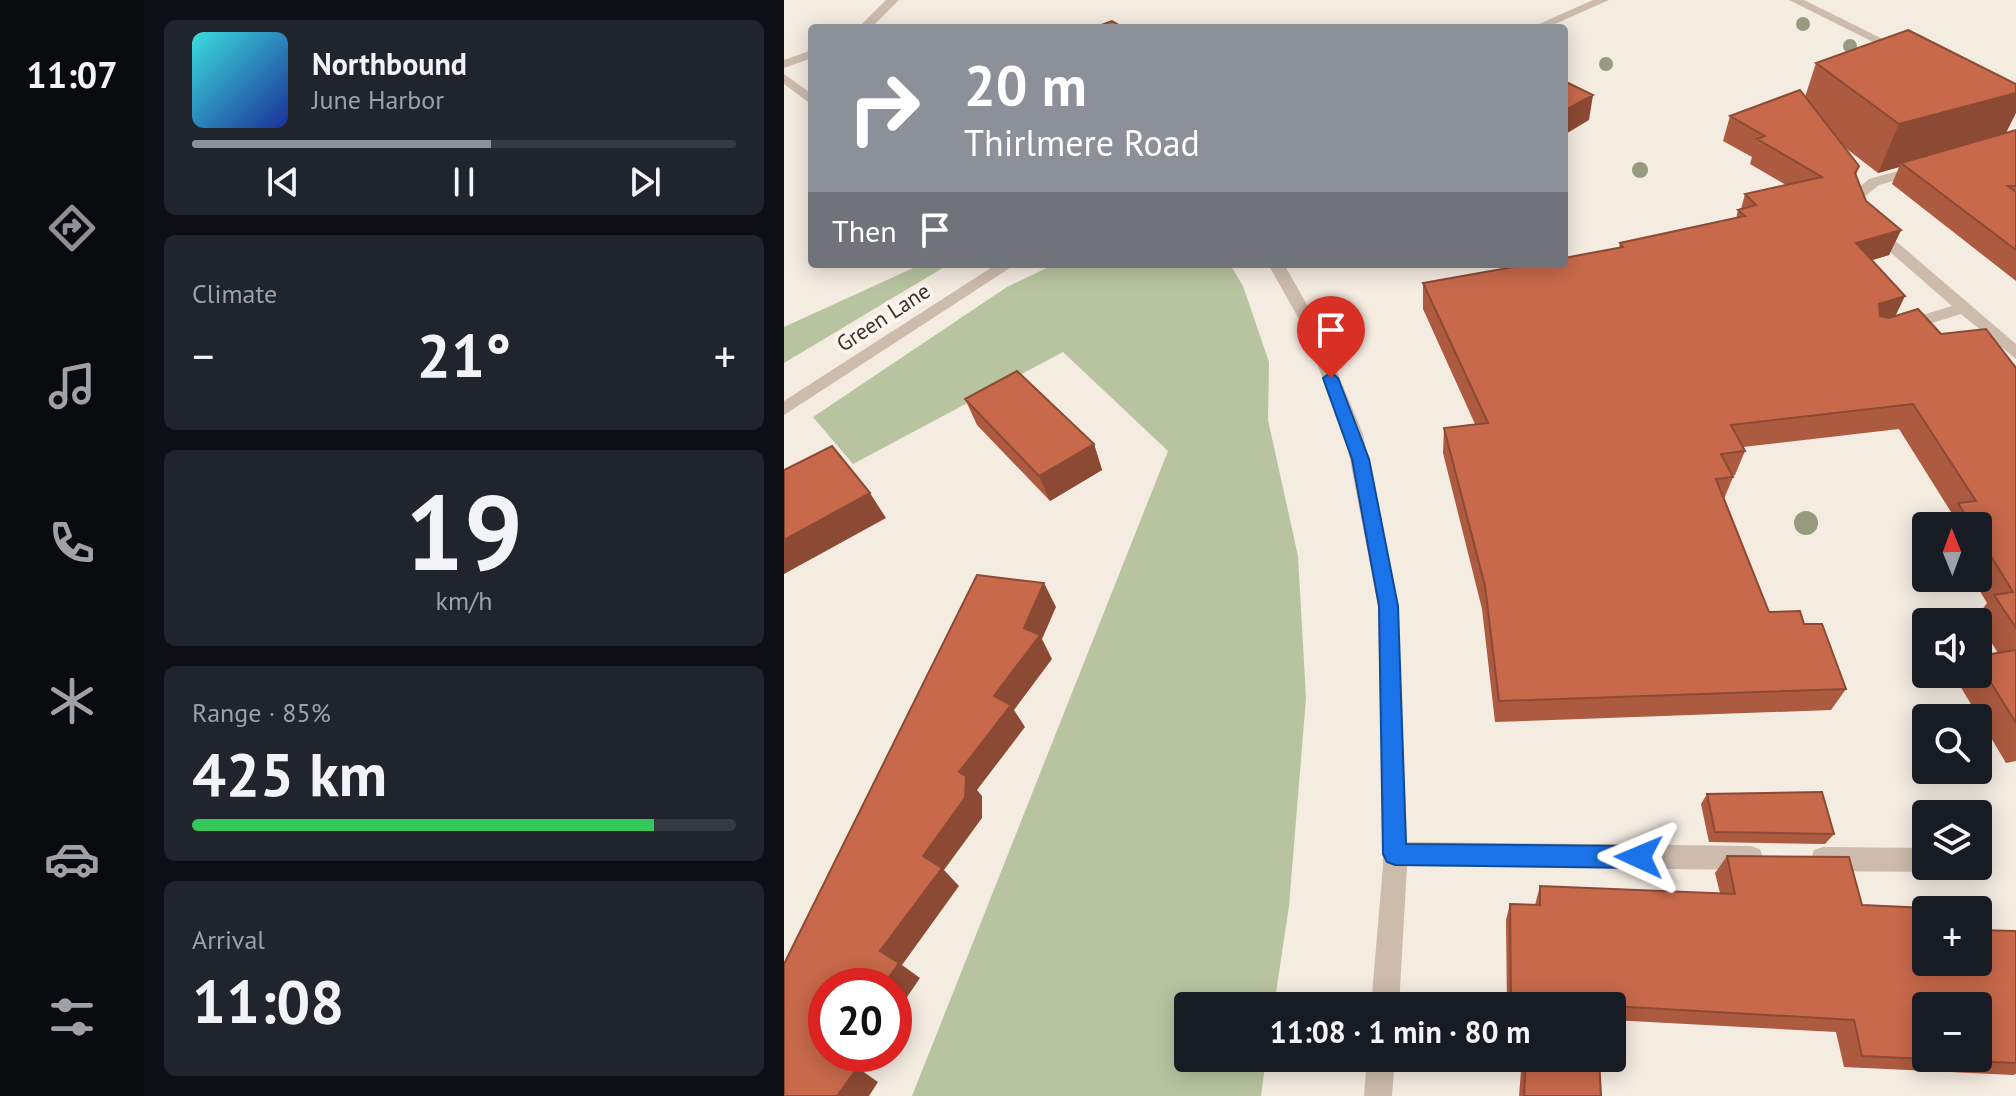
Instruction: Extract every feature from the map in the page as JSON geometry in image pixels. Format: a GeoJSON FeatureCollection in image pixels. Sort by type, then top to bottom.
{"type":"FeatureCollection","features":[{"type":"Feature","properties":{"kind":"street"},"geometry":{"type":"LineString","coordinates":[[868,24],[893,0]]}},
{"type":"Feature","properties":{"kind":"street"},"geometry":{"type":"LineString","coordinates":[[1546,24],[1603,0]]}},
{"type":"Feature","properties":{"kind":"street"},"geometry":{"type":"LineString","coordinates":[[1795,0],[1910,55]]}},
{"type":"Feature","properties":{"kind":"street"},"geometry":{"type":"LineString","coordinates":[[784,64],[808,55]]}},
{"type":"Feature","properties":{"kind":"street"},"geometry":{"type":"LineString","coordinates":[[784,78],[808,98]]}},
{"type":"Feature","properties":{"kind":"street"},"geometry":{"type":"LineString","coordinates":[[1932,166],[1874,182],[1855,197],[1863,221],[2016,353]]}},
{"type":"Feature","properties":{"kind":"street","name":"Green Lane"},"geometry":{"type":"LineString","coordinates":[[784,409],[1002,268]]}},
{"type":"Feature","properties":{"kind":"street"},"geometry":{"type":"LineString","coordinates":[[1278,268],[1308,321],[1360,459],[1390,617],[1395,854],[1386,992]]}},
{"type":"Feature","properties":{"kind":"street"},"geometry":{"type":"LineString","coordinates":[[1889,331],[1964,308]]}},
{"type":"Feature","properties":{"kind":"street"},"geometry":{"type":"LineString","coordinates":[[1395,854],[1912,860]]}},
{"type":"Feature","properties":{"kind":"street"},"geometry":{"type":"LineString","coordinates":[[1378,1096],[1380,1072]]}},
{"type":"Feature","properties":{"kind":"green space"},"geometry":{"type":"Polygon","coordinates":[[[913,268],[943,268],[784,363],[784,327],[913,268]]]}},
{"type":"Feature","properties":{"kind":"green space"},"geometry":{"type":"Polygon","coordinates":[[[1047,268],[1232,268],[1243,286],[1269,362],[1268,420],[1298,556],[1306,698],[1289,906],[1276,992],[1174,992],[1174,1072],[1264,1072],[1261,1096],[912,1096],[1168,451],[1063,352],[853,464],[813,417],[1007,287],[1047,268]]]}},
{"type":"Feature","properties":{"kind":"building"},"geometry":{"type":"Polygon","coordinates":[[[1908,30],[2016,84],[2016,93],[1899,124],[1816,63],[1908,30]]]}},
{"type":"Feature","properties":{"kind":"building"},"geometry":{"type":"Polygon","coordinates":[[[1568,83],[1593,95],[1568,109],[1568,83]]]}},
{"type":"Feature","properties":{"kind":"building"},"geometry":{"type":"Polygon","coordinates":[[[1800,90],[1859,166],[1855,173],[1866,201],[1901,230],[1856,243],[1905,296],[1879,304],[1880,316],[1889,318],[1918,309],[1941,334],[1986,329],[2016,368],[2016,628],[1994,595],[2013,592],[1992,558],[1992,512],[1963,512],[1958,503],[1976,501],[1913,404],[1731,425],[1745,451],[1721,454],[1733,477],[1716,479],[1769,612],[1800,611],[1804,624],[1822,624],[1846,689],[1499,701],[1485,586],[1444,428],[1488,423],[1423,283],[1507,268],[1568,268],[1568,257],[1623,247],[1620,243],[1745,216],[1738,210],[1756,205],[1745,194],[1822,177],[1757,139],[1765,136],[1730,116],[1800,90]]]}},
{"type":"Feature","properties":{"kind":"building"},"geometry":{"type":"Polygon","coordinates":[[[2016,130],[2016,186],[2008,186],[2016,192],[2016,250],[1901,163],[2016,130]]]}},
{"type":"Feature","properties":{"kind":"building"},"geometry":{"type":"Polygon","coordinates":[[[1017,371],[1094,444],[1039,476],[965,399],[1017,371]]]}},
{"type":"Feature","properties":{"kind":"building"},"geometry":{"type":"Polygon","coordinates":[[[832,446],[870,493],[784,540],[784,470],[832,446]]]}},
{"type":"Feature","properties":{"kind":"building"},"geometry":{"type":"Polygon","coordinates":[[[977,575],[1044,583],[1024,628],[1040,635],[994,696],[1011,705],[959,772],[966,776],[965,798],[923,856],[942,868],[880,951],[899,963],[896,968],[808,968],[808,1072],[854,1072],[837,1096],[784,1096],[784,964],[977,575]]]}},
{"type":"Feature","properties":{"kind":"building"},"geometry":{"type":"Polygon","coordinates":[[[2016,650],[2016,723],[1992,684],[1992,654],[2016,650]]]}},
{"type":"Feature","properties":{"kind":"building"},"geometry":{"type":"Polygon","coordinates":[[[1822,792],[1834,834],[1715,832],[1707,794],[1822,792]]]}},
{"type":"Feature","properties":{"kind":"building"},"geometry":{"type":"Polygon","coordinates":[[[1727,856],[1849,857],[1862,905],[1912,907],[1912,976],[1992,976],[1992,930],[2016,931],[2016,1063],[1992,1062],[1992,992],[1912,992],[1912,1058],[1862,1056],[1854,1020],[1626,1007],[1626,992],[1511,992],[1510,904],[1540,905],[1540,886],[1735,894],[1727,856]]]}},
{"type":"Feature","properties":{"kind":"building"},"geometry":{"type":"Polygon","coordinates":[[[1525,1072],[1600,1072],[1601,1096],[1524,1096],[1525,1072]]]}},
{"type":"Feature","properties":{"kind":"route"},"geometry":{"type":"LineString","coordinates":[[1331,378],[1354,434],[1390,617],[1395,854],[1639,857]]}}]}
